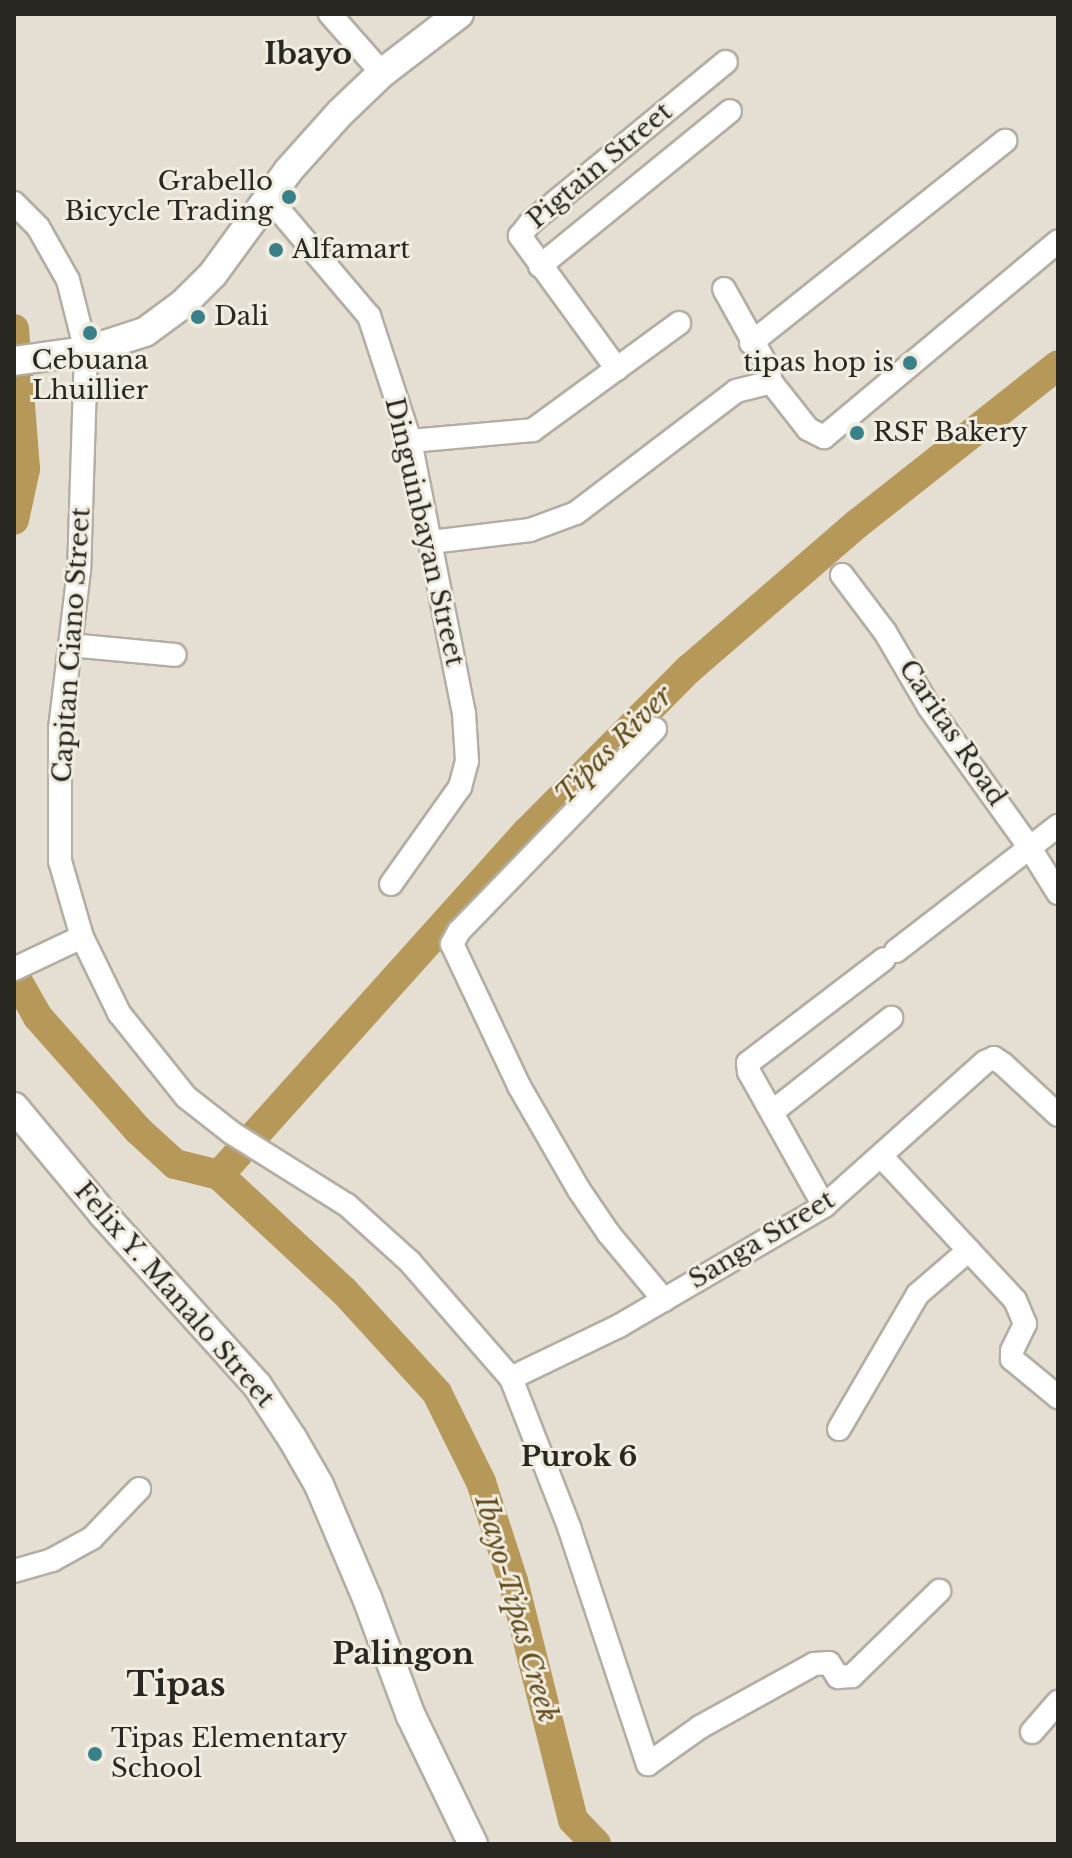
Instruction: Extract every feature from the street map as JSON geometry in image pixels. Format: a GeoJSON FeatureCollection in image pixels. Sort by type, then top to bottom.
{"type":"FeatureCollection","features":[{"type":"Feature","properties":{"kind":"main road"},"geometry":{"type":"LineString","coordinates":[[24,359],[86,351],[145,332],[183,304],[213,274],[268,197],[320,133],[382,73],[459,14]]}},
{"type":"Feature","properties":{"kind":"main road","name":"Felix Y. Manalo Street"},"geometry":{"type":"LineString","coordinates":[[14,1107],[103,1214],[257,1385],[292,1438],[319,1485],[367,1598],[411,1716],[473,1844]]}},
{"type":"Feature","properties":{"kind":"street"},"geometry":{"type":"LineString","coordinates":[[330,14],[382,73]]}},
{"type":"Feature","properties":{"kind":"street","name":"Pigtain Street"},"geometry":{"type":"LineString","coordinates":[[617,369],[522,242],[524,229],[726,62]]}},
{"type":"Feature","properties":{"kind":"street"},"geometry":{"type":"LineString","coordinates":[[540,266],[730,111]]}},
{"type":"Feature","properties":{"kind":"street"},"geometry":{"type":"LineString","coordinates":[[658,117],[683,148]]}},
{"type":"Feature","properties":{"kind":"street"},"geometry":{"type":"LineString","coordinates":[[751,343],[1005,141]]}},
{"type":"Feature","properties":{"kind":"street","name":"Dinguinbayan Street"},"geometry":{"type":"LineString","coordinates":[[268,197],[369,316],[410,441],[464,713],[467,761],[460,787],[391,884]]}},
{"type":"Feature","properties":{"kind":"street","name":"Capitan Ciano Street"},"geometry":{"type":"LineString","coordinates":[[14,203],[38,227],[68,280],[86,351],[79,570],[60,729],[60,861],[82,937],[119,1013],[174,1084],[232,1133],[347,1205],[410,1262],[511,1378],[565,1514],[648,1764],[700,1727],[814,1664],[829,1663],[838,1677],[852,1676],[939,1591]]}},
{"type":"Feature","properties":{"kind":"street"},"geometry":{"type":"LineString","coordinates":[[724,289],[751,343],[768,368],[771,382],[808,429],[819,437],[835,431],[1058,241]]}},
{"type":"Feature","properties":{"kind":"street"},"geometry":{"type":"LineString","coordinates":[[410,441],[525,433],[542,425],[679,323]]}},
{"type":"Feature","properties":{"kind":"street"},"geometry":{"type":"LineString","coordinates":[[431,542],[530,530],[576,513],[736,391],[771,382]]}},
{"type":"Feature","properties":{"kind":"street","name":"Caritas Road"},"geometry":{"type":"LineString","coordinates":[[842,575],[885,632],[929,707],[1030,848],[1058,893]]}},
{"type":"Feature","properties":{"kind":"street"},"geometry":{"type":"LineString","coordinates":[[70,645],[175,655]]}},
{"type":"Feature","properties":{"kind":"street"},"geometry":{"type":"LineString","coordinates":[[655,729],[459,931],[452,944],[519,1086],[579,1190],[609,1234],[664,1300]]}},
{"type":"Feature","properties":{"kind":"street"},"geometry":{"type":"LineString","coordinates":[[824,1206],[749,1072],[748,1063],[1058,826]]}},
{"type":"Feature","properties":{"kind":"street"},"geometry":{"type":"LineString","coordinates":[[22,965],[82,937]]}},
{"type":"Feature","properties":{"kind":"street"},"geometry":{"type":"LineString","coordinates":[[772,1112],[891,1018]]}},
{"type":"Feature","properties":{"kind":"street","name":"Sanga Street"},"geometry":{"type":"LineString","coordinates":[[511,1378],[572,1351],[824,1206],[985,1062],[994,1058],[1058,1115]]}},
{"type":"Feature","properties":{"kind":"street"},"geometry":{"type":"LineString","coordinates":[[882,1157],[1015,1300],[1025,1324],[1012,1351],[1012,1359],[1058,1397]]}},
{"type":"Feature","properties":{"kind":"street"},"geometry":{"type":"LineString","coordinates":[[839,1429],[918,1294],[969,1250]]}},
{"type":"Feature","properties":{"kind":"street"},"geometry":{"type":"LineString","coordinates":[[14,1571],[52,1560],[92,1538],[139,1489]]}},
{"type":"Feature","properties":{"kind":"street"},"geometry":{"type":"LineString","coordinates":[[1032,1732],[1058,1702]]}},
{"type":"Feature","properties":{"kind":"waterway"},"geometry":{"type":"LineString","coordinates":[[14,329],[25,469],[14,520]]}},
{"type":"Feature","properties":{"kind":"waterway","name":"Tipas River"},"geometry":{"type":"LineString","coordinates":[[219,1175],[527,832],[689,669],[857,524],[1058,365]]}},
{"type":"Feature","properties":{"kind":"waterway","name":"Ibayo-Tipas Creek"},"geometry":{"type":"LineString","coordinates":[[14,975],[38,1017],[139,1131],[175,1164],[219,1175],[344,1291],[437,1393],[481,1482],[513,1581],[573,1820],[596,1844]]}},
{"type":"Feature","properties":{"kind":"place","name":"Grabello Bicycle Trading"},"geometry":{"type":"Point","coordinates":[289,197]}},
{"type":"Feature","properties":{"kind":"place","name":"Alfamart"},"geometry":{"type":"Point","coordinates":[276,250]}},
{"type":"Feature","properties":{"kind":"place","name":"Dali"},"geometry":{"type":"Point","coordinates":[198,317]}},
{"type":"Feature","properties":{"kind":"place","name":"Cebuana Lhuillier"},"geometry":{"type":"Point","coordinates":[90,333]}},
{"type":"Feature","properties":{"kind":"place","name":"tipas hop is"},"geometry":{"type":"Point","coordinates":[910,363]}},
{"type":"Feature","properties":{"kind":"place","name":"RSF Bakery"},"geometry":{"type":"Point","coordinates":[857,433]}},
{"type":"Feature","properties":{"kind":"place","name":"Tipas Elementary School"},"geometry":{"type":"Point","coordinates":[95,1754]}},
{"type":"Feature","properties":{"kind":"district","name":"Ibayo"},"geometry":{"type":"Point","coordinates":[308,54]}},
{"type":"Feature","properties":{"kind":"district","name":"Purok 6"},"geometry":{"type":"Point","coordinates":[579,1457]}},
{"type":"Feature","properties":{"kind":"district","name":"Palingon"},"geometry":{"type":"Point","coordinates":[403,1654]}},
{"type":"Feature","properties":{"kind":"district","name":"Tipas"},"geometry":{"type":"Point","coordinates":[176,1685]}}]}
